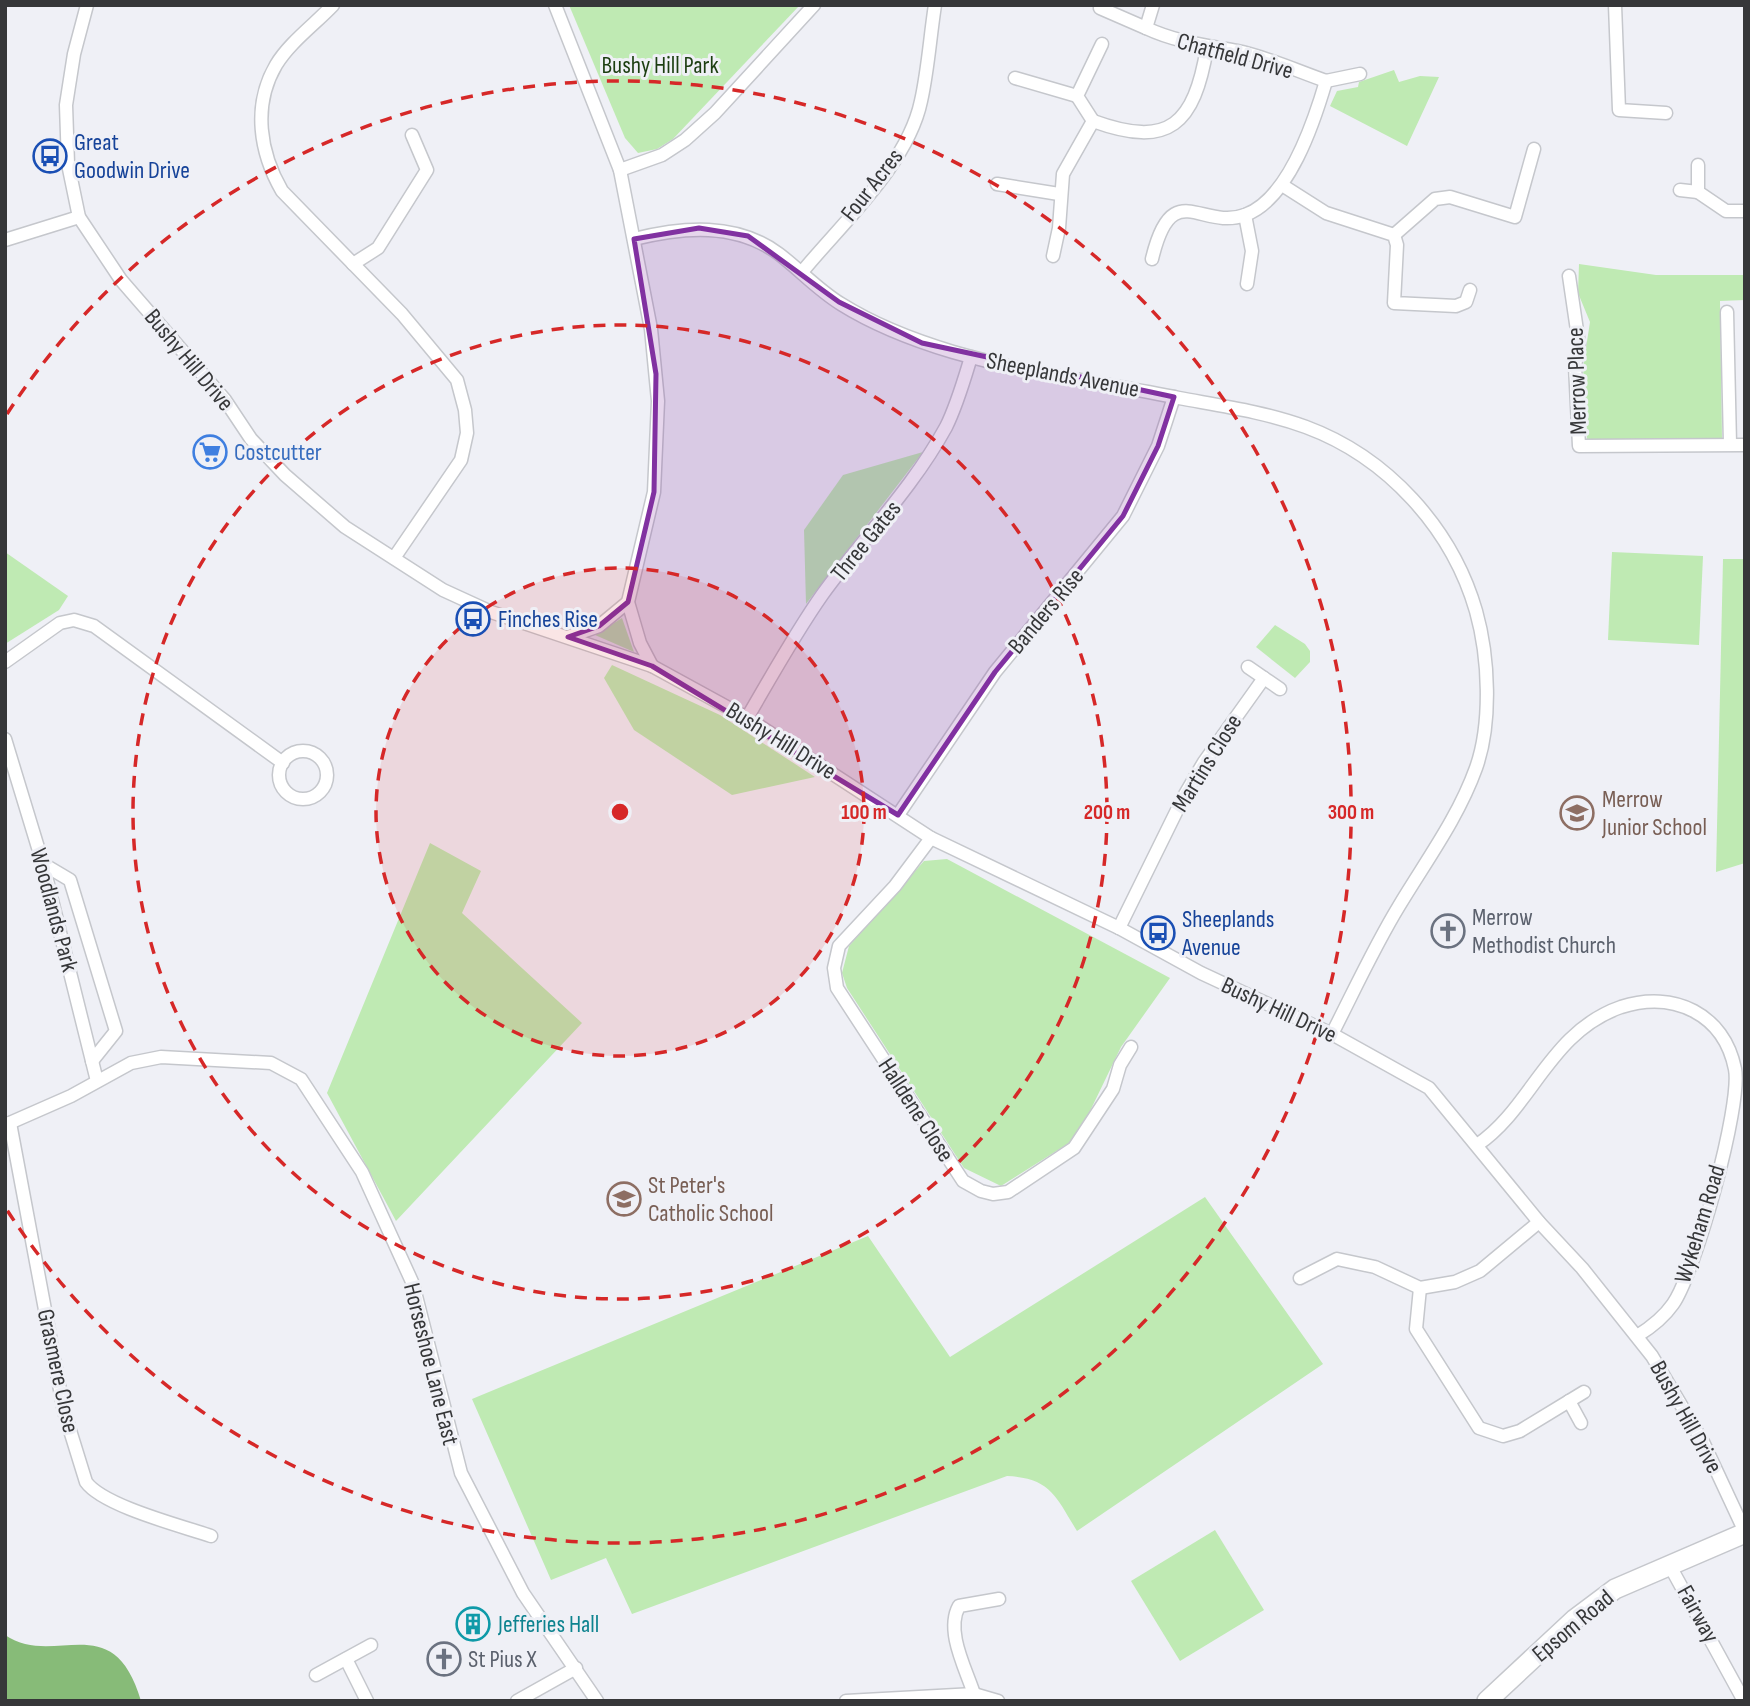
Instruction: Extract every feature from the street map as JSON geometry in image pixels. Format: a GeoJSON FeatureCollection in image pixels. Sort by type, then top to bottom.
{"type":"FeatureCollection","features":[{"type":"Feature","properties":{"kind":"main road","name":"Epsom Road"},"geometry":{"type":"LineString","coordinates":[[1487,1701],[1576,1619],[1615,1589],[1745,1532]]}},
{"type":"Feature","properties":{"kind":"street","name":"Bushy Hill Drive"},"geometry":{"type":"LineString","coordinates":[[88,5],[74,54],[66,105],[68,164],[79,217],[121,280],[225,400],[251,439],[285,475],[345,527],[443,590],[491,612],[652,666],[747,718],[931,838],[1119,928],[1201,973],[1332,1034],[1429,1088],[1637,1336],[1692,1422],[1745,1532]]}},
{"type":"Feature","properties":{"kind":"street"},"geometry":{"type":"LineString","coordinates":[[332,5],[276,64],[266,92],[261,119],[263,148],[282,191],[402,314],[457,380],[465,410],[467,433],[461,460],[394,558]]}},
{"type":"Feature","properties":{"kind":"street"},"geometry":{"type":"LineString","coordinates":[[555,5],[620,170],[651,329],[658,401],[654,492],[628,602],[640,643],[652,666]]}},
{"type":"Feature","properties":{"kind":"street"},"geometry":{"type":"LineString","coordinates":[[620,170],[662,155],[685,140],[715,113],[814,5]]}},
{"type":"Feature","properties":{"kind":"street","name":"Four Acres"},"geometry":{"type":"LineString","coordinates":[[802,272],[895,161],[910,133],[921,103],[935,5]]}},
{"type":"Feature","properties":{"kind":"street","name":"Chatfield Drive"},"geometry":{"type":"LineString","coordinates":[[1146,28],[1153,5]]}},
{"type":"Feature","properties":{"kind":"street"},"geometry":{"type":"LineString","coordinates":[[1615,5],[1619,110],[1665,113]]}},
{"type":"Feature","properties":{"kind":"street","name":"Chatfield Drive"},"geometry":{"type":"LineString","coordinates":[[1100,8],[1170,39],[1207,48],[1238,51],[1326,81]]}},
{"type":"Feature","properties":{"kind":"street"},"geometry":{"type":"LineString","coordinates":[[1077,96],[1102,44]]}},
{"type":"Feature","properties":{"kind":"street"},"geometry":{"type":"LineString","coordinates":[[1015,78],[1077,96],[1093,121],[1137,134],[1153,133],[1183,116],[1195,99],[1207,48]]}},
{"type":"Feature","properties":{"kind":"street"},"geometry":{"type":"LineString","coordinates":[[1152,260],[1158,232],[1176,214],[1187,210],[1229,217],[1245,215],[1282,185],[1314,122],[1326,81],[1360,74]]}},
{"type":"Feature","properties":{"kind":"street"},"geometry":{"type":"LineString","coordinates":[[1053,256],[1059,228],[1059,194],[1063,174],[1093,121]]}},
{"type":"Feature","properties":{"kind":"street"},"geometry":{"type":"LineString","coordinates":[[352,264],[378,248],[427,170],[412,135]]}},
{"type":"Feature","properties":{"kind":"street"},"geometry":{"type":"LineString","coordinates":[[1394,235],[1434,198],[1450,197],[1515,217],[1534,149]]}},
{"type":"Feature","properties":{"kind":"street"},"geometry":{"type":"LineString","coordinates":[[1698,165],[1698,192]]}},
{"type":"Feature","properties":{"kind":"street"},"geometry":{"type":"LineString","coordinates":[[997,184],[1059,194]]}},
{"type":"Feature","properties":{"kind":"street"},"geometry":{"type":"LineString","coordinates":[[1282,185],[1326,213],[1394,235]]}},
{"type":"Feature","properties":{"kind":"street"},"geometry":{"type":"LineString","coordinates":[[1680,190],[1698,192],[1726,211],[1745,211]]}},
{"type":"Feature","properties":{"kind":"street"},"geometry":{"type":"LineString","coordinates":[[1245,215],[1252,251],[1247,284]]}},
{"type":"Feature","properties":{"kind":"street"},"geometry":{"type":"LineString","coordinates":[[5,240],[79,217]]}},
{"type":"Feature","properties":{"kind":"street","name":"Sheeplands Avenue"},"geometry":{"type":"LineString","coordinates":[[634,239],[671,230],[699,228],[748,236],[802,272],[838,303],[888,330],[971,357],[1254,412],[1306,427],[1339,442],[1373,463],[1426,514],[1458,560],[1479,621],[1488,696],[1477,765],[1445,836],[1372,953],[1332,1034]]}},
{"type":"Feature","properties":{"kind":"street"},"geometry":{"type":"LineString","coordinates":[[1394,235],[1397,245],[1394,303],[1456,306],[1466,302],[1471,290]]}},
{"type":"Feature","properties":{"kind":"street","name":"Merrow Place"},"geometry":{"type":"LineString","coordinates":[[1569,276],[1579,344],[1575,366],[1579,446],[1745,444]]}},
{"type":"Feature","properties":{"kind":"street"},"geometry":{"type":"LineString","coordinates":[[1727,312],[1730,444]]}},
{"type":"Feature","properties":{"kind":"street","name":"Three Gates"},"geometry":{"type":"LineString","coordinates":[[747,718],[785,650],[822,595],[905,493],[936,443],[957,401],[971,357]]}},
{"type":"Feature","properties":{"kind":"street","name":"Banders Rise"},"geometry":{"type":"LineString","coordinates":[[898,815],[995,671],[1123,516],[1158,446],[1174,397]]}},
{"type":"Feature","properties":{"kind":"street"},"geometry":{"type":"LineString","coordinates":[[568,637],[599,626],[628,602]]}},
{"type":"Feature","properties":{"kind":"street"},"geometry":{"type":"LineString","coordinates":[[5,662],[60,623],[75,620],[94,626],[283,762]]}},
{"type":"Feature","properties":{"kind":"street"},"geometry":{"type":"LineString","coordinates":[[1248,667],[1280,689]]}},
{"type":"Feature","properties":{"kind":"street","name":"Martins Close"},"geometry":{"type":"LineString","coordinates":[[1119,928],[1197,773],[1264,678]]}},
{"type":"Feature","properties":{"kind":"street","name":"Woodlands Park"},"geometry":{"type":"LineString","coordinates":[[5,739],[43,864],[97,1081]]}},
{"type":"Feature","properties":{"kind":"street","name":"Halldene Close"},"geometry":{"type":"LineString","coordinates":[[931,838],[895,886],[839,946],[834,977],[837,988],[963,1181],[993,1194],[1008,1192],[1074,1148],[1113,1089],[1120,1065],[1131,1047]]}},
{"type":"Feature","properties":{"kind":"street"},"geometry":{"type":"LineString","coordinates":[[43,864],[71,880],[116,1031],[92,1061]]}},
{"type":"Feature","properties":{"kind":"street","name":"Wykeham Road"},"geometry":{"type":"LineString","coordinates":[[1477,1145],[1492,1134],[1541,1071],[1577,1033],[1595,1020],[1622,1007],[1658,1000],[1695,1011],[1717,1026],[1729,1050],[1735,1072],[1727,1128],[1707,1218],[1685,1279],[1672,1304],[1637,1336]]}},
{"type":"Feature","properties":{"kind":"street","name":"Horseshoe Lane East"},"geometry":{"type":"LineString","coordinates":[[8,1124],[131,1063],[161,1057],[271,1063],[301,1079],[362,1172],[414,1284],[461,1473],[523,1593],[597,1701]]}},
{"type":"Feature","properties":{"kind":"street","name":"Grasmere Close"},"geometry":{"type":"LineString","coordinates":[[8,1124],[64,1411],[86,1482],[92,1490],[133,1510],[211,1536]]}},
{"type":"Feature","properties":{"kind":"street"},"geometry":{"type":"LineString","coordinates":[[1300,1279],[1324,1263],[1337,1259],[1353,1260],[1420,1288],[1455,1282],[1480,1271],[1539,1222]]}},
{"type":"Feature","properties":{"kind":"street"},"geometry":{"type":"LineString","coordinates":[[1420,1288],[1416,1329],[1479,1428],[1490,1434],[1511,1433],[1584,1392]]}},
{"type":"Feature","properties":{"kind":"street"},"geometry":{"type":"LineString","coordinates":[[1569,1401],[1581,1423]]}},
{"type":"Feature","properties":{"kind":"street","name":"Fairway"},"geometry":{"type":"LineString","coordinates":[[1670,1566],[1744,1701]]}},
{"type":"Feature","properties":{"kind":"street"},"geometry":{"type":"LineString","coordinates":[[974,1694],[954,1630],[953,1617],[959,1606],[999,1599]]}},
{"type":"Feature","properties":{"kind":"street"},"geometry":{"type":"LineString","coordinates":[[316,1675],[371,1645]]}},
{"type":"Feature","properties":{"kind":"street"},"geometry":{"type":"LineString","coordinates":[[346,1659],[368,1701]]}},
{"type":"Feature","properties":{"kind":"street"},"geometry":{"type":"LineString","coordinates":[[517,1701],[576,1668]]}},
{"type":"Feature","properties":{"kind":"street"},"geometry":{"type":"LineString","coordinates":[[852,1700],[974,1694],[998,1701]]}},
{"type":"Feature","properties":{"kind":"highlighted area"},"geometry":{"type":"Polygon","coordinates":[[[699,228],[748,236],[839,302],[922,343],[1174,397],[1158,446],[1123,516],[995,672],[898,815],[652,666],[568,637],[599,626],[628,602],[654,492],[656,374],[634,239],[699,228]]]}},
{"type":"Feature","properties":{"kind":"green space","name":"Bushy Hill Park"},"geometry":{"type":"Polygon","coordinates":[[[569,5],[800,5],[673,139],[657,149],[638,153],[625,138],[569,5]]]}},
{"type":"Feature","properties":{"kind":"green space"},"geometry":{"type":"Polygon","coordinates":[[[1394,70],[1399,82],[1420,76],[1439,77],[1407,146],[1330,106],[1337,91],[1358,87],[1359,82],[1394,70]]]}},
{"type":"Feature","properties":{"kind":"green space"},"geometry":{"type":"Polygon","coordinates":[[[1579,264],[1656,275],[1745,275],[1745,300],[1720,301],[1722,439],[1587,440],[1583,367],[1590,322],[1578,293],[1579,264]]]}},
{"type":"Feature","properties":{"kind":"green space"},"geometry":{"type":"Polygon","coordinates":[[[923,452],[806,604],[804,530],[843,475],[923,452]]]}},
{"type":"Feature","properties":{"kind":"green space"},"geometry":{"type":"Polygon","coordinates":[[[5,552],[68,596],[59,610],[5,644],[5,552]]]}},
{"type":"Feature","properties":{"kind":"green space"},"geometry":{"type":"Polygon","coordinates":[[[1612,552],[1703,556],[1699,645],[1608,640],[1612,552]]]}},
{"type":"Feature","properties":{"kind":"green space"},"geometry":{"type":"Polygon","coordinates":[[[1723,559],[1745,559],[1745,863],[1716,872],[1723,559]]]}},
{"type":"Feature","properties":{"kind":"green space"},"geometry":{"type":"Polygon","coordinates":[[[622,618],[634,652],[595,635],[622,618]]]}},
{"type":"Feature","properties":{"kind":"green space"},"geometry":{"type":"Polygon","coordinates":[[[1275,625],[1305,644],[1310,651],[1310,662],[1295,678],[1256,647],[1275,625]]]}},
{"type":"Feature","properties":{"kind":"green space"},"geometry":{"type":"Polygon","coordinates":[[[612,665],[720,715],[815,777],[732,795],[634,730],[604,678],[612,665]]]}},
{"type":"Feature","properties":{"kind":"green space"},"geometry":{"type":"Polygon","coordinates":[[[430,843],[481,871],[462,913],[582,1023],[396,1221],[327,1093],[430,843]]]}},
{"type":"Feature","properties":{"kind":"green space"},"geometry":{"type":"Polygon","coordinates":[[[947,859],[1170,978],[1121,1047],[1077,1138],[1001,1186],[964,1168],[847,988],[842,973],[849,946],[924,861],[947,859]]]}},
{"type":"Feature","properties":{"kind":"green space"},"geometry":{"type":"Polygon","coordinates":[[[1205,1197],[1323,1364],[1077,1531],[1057,1499],[1043,1485],[1007,1476],[632,1614],[606,1558],[551,1580],[472,1399],[868,1236],[950,1357],[1205,1197]]]}},
{"type":"Feature","properties":{"kind":"green space"},"geometry":{"type":"Polygon","coordinates":[[[1215,1530],[1264,1610],[1180,1661],[1131,1581],[1215,1530]]]}},
{"type":"Feature","properties":{"kind":"green space"},"geometry":{"type":"Polygon","coordinates":[[[5,1635],[24,1644],[99,1647],[115,1655],[129,1672],[141,1701],[5,1701],[5,1635]]]}},
{"type":"Feature","properties":{"kind":"place","name":"Great Goodwin Drive"},"geometry":{"type":"Point","coordinates":[50,156]}},
{"type":"Feature","properties":{"kind":"place","name":"Costcutter"},"geometry":{"type":"Point","coordinates":[210,452]}},
{"type":"Feature","properties":{"kind":"place","name":"Finches Rise"},"geometry":{"type":"Point","coordinates":[473,619]}},
{"type":"Feature","properties":{"kind":"place","name":"Merrow Junior School"},"geometry":{"type":"Point","coordinates":[1577,813]}},
{"type":"Feature","properties":{"kind":"place","name":"Merrow Methodist Church"},"geometry":{"type":"Point","coordinates":[1448,931]}},
{"type":"Feature","properties":{"kind":"place","name":"Sheeplands Avenue"},"geometry":{"type":"Point","coordinates":[1158,933]}},
{"type":"Feature","properties":{"kind":"place","name":"St Peter's Catholic School"},"geometry":{"type":"Point","coordinates":[624,1199]}},
{"type":"Feature","properties":{"kind":"place","name":"Jefferies Hall"},"geometry":{"type":"Point","coordinates":[473,1624]}},
{"type":"Feature","properties":{"kind":"place","name":"St Pius X"},"geometry":{"type":"Point","coordinates":[444,1659]}}]}
